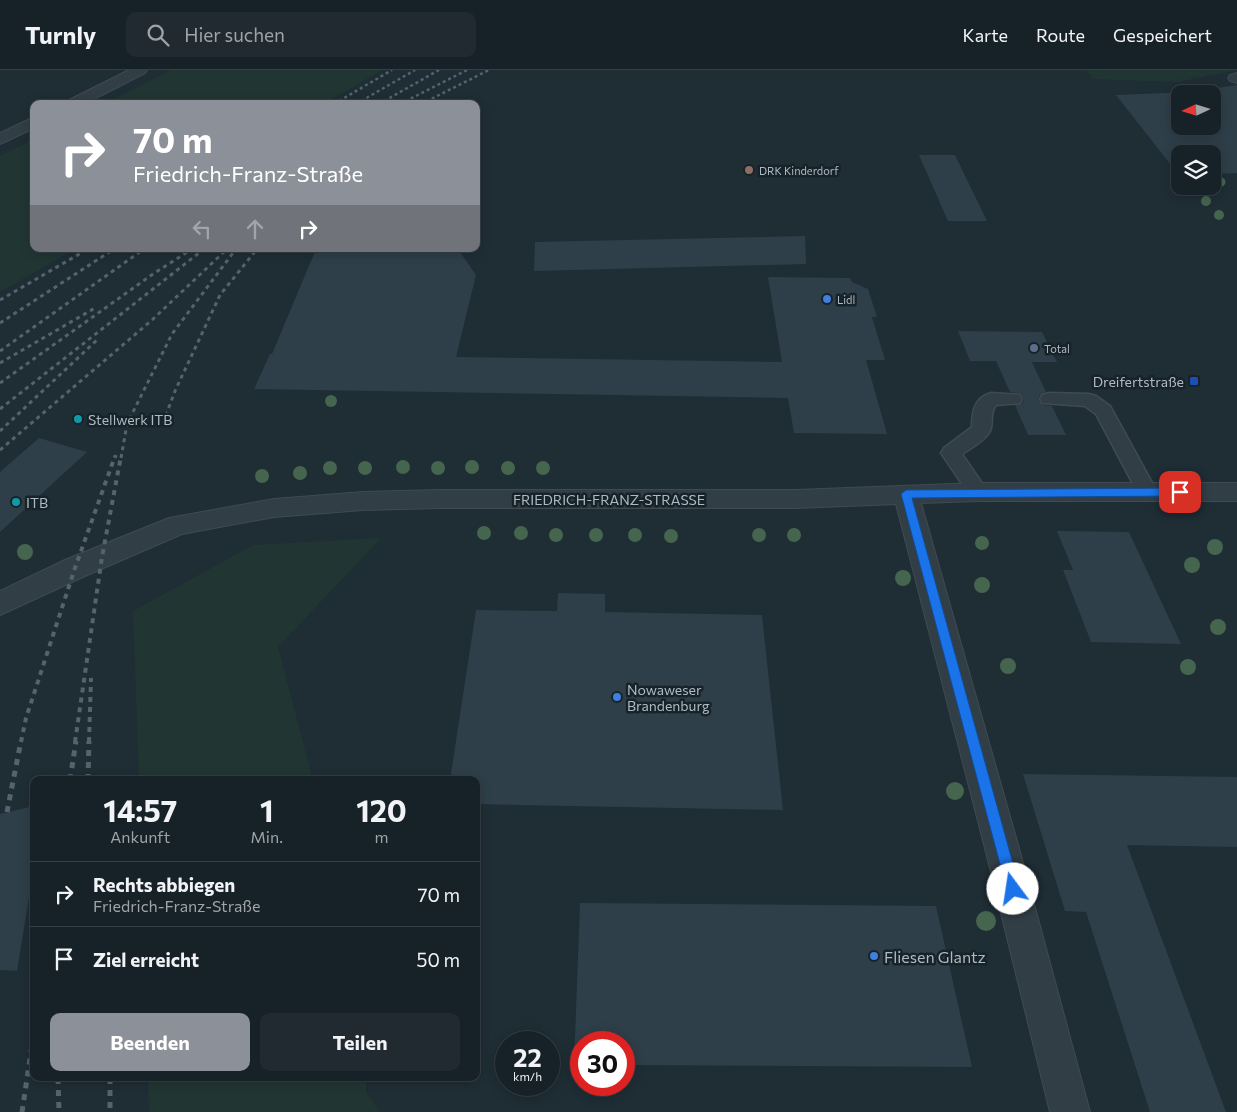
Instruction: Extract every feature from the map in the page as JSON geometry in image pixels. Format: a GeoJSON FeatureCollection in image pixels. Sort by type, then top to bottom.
{"type":"FeatureCollection","features":[{"type":"Feature","properties":{"kind":"street"},"geometry":{"type":"LineString","coordinates":[[80,100],[140,70]]}},
{"type":"Feature","properties":{"kind":"street"},"geometry":{"type":"LineString","coordinates":[[0,139],[30,124]]}},
{"type":"Feature","properties":{"kind":"street","name":"FRIEDRICH-FRANZ-STRASSE"},"geometry":{"type":"LineString","coordinates":[[0,604],[75,568],[178,525],[274,508],[363,501],[440,499],[796,499],[978,492],[1237,492]]}},
{"type":"Feature","properties":{"kind":"street"},"geometry":{"type":"LineString","coordinates":[[906,494],[1003,852],[1070,1112]]}},
{"type":"Feature","properties":{"kind":"lane"},"geometry":{"type":"LineString","coordinates":[[978,492],[951,453],[982,430],[982,409],[991,399],[1013,399]]}},
{"type":"Feature","properties":{"kind":"lane"},"geometry":{"type":"LineString","coordinates":[[1049,399],[1089,400],[1103,410],[1147,492]]}},
{"type":"Feature","properties":{"kind":"green space"},"geometry":{"type":"Polygon","coordinates":[[[171,70],[382,70],[331,100],[112,100],[171,70]]]}},
{"type":"Feature","properties":{"kind":"green space"},"geometry":{"type":"Polygon","coordinates":[[[1086,70],[1237,70],[1178,82],[1093,79],[1086,70]]]}},
{"type":"Feature","properties":{"kind":"green space"},"geometry":{"type":"Polygon","coordinates":[[[30,141],[30,252],[70,252],[0,292],[0,156],[30,141]]]}},
{"type":"Feature","properties":{"kind":"green space"},"geometry":{"type":"Polygon","coordinates":[[[381,538],[278,647],[312,776],[139,776],[133,611],[253,545],[381,538]]]}},
{"type":"Feature","properties":{"kind":"green space"},"geometry":{"type":"Polygon","coordinates":[[[148,1081],[366,1081],[366,1092],[380,1112],[149,1112],[148,1081]]]}},
{"type":"Feature","properties":{"kind":"building"},"geometry":{"type":"Polygon","coordinates":[[[1237,85],[1237,173],[1221,174],[1221,145],[1171,145],[1171,165],[1116,95],[1171,93],[1171,135],[1221,135],[1221,87],[1237,85]]]}},
{"type":"Feature","properties":{"kind":"building"},"geometry":{"type":"Polygon","coordinates":[[[919,155],[955,155],[987,221],[948,221],[919,155]]]}},
{"type":"Feature","properties":{"kind":"building"},"geometry":{"type":"Polygon","coordinates":[[[805,236],[806,264],[534,271],[535,242],[805,236]]]}},
{"type":"Feature","properties":{"kind":"building"},"geometry":{"type":"Polygon","coordinates":[[[315,252],[460,252],[476,275],[456,357],[782,362],[768,277],[850,278],[852,282],[868,289],[877,317],[872,317],[885,360],[866,360],[887,434],[794,433],[788,398],[254,389],[270,354],[272,354],[315,252]]]}},
{"type":"Feature","properties":{"kind":"building"},"geometry":{"type":"Polygon","coordinates":[[[958,331],[1042,332],[1057,362],[1032,362],[1046,392],[1040,394],[1038,400],[1042,405],[1052,406],[1066,435],[1028,435],[1015,405],[1022,404],[1024,400],[1022,394],[1010,392],[996,361],[970,361],[958,331]]]}},
{"type":"Feature","properties":{"kind":"building","name":"ITB"},"geometry":{"type":"Polygon","coordinates":[[[39,438],[87,452],[0,532],[0,472],[39,438]]]}},
{"type":"Feature","properties":{"kind":"building"},"geometry":{"type":"Polygon","coordinates":[[[1057,531],[1129,532],[1181,644],[1091,642],[1063,570],[1073,570],[1057,531]]]}},
{"type":"Feature","properties":{"kind":"building","name":"Nowaweser Brandenburg"},"geometry":{"type":"Polygon","coordinates":[[[558,593],[605,594],[605,612],[762,615],[783,810],[480,804],[480,776],[451,776],[476,610],[557,611],[558,593]]]}},
{"type":"Feature","properties":{"kind":"building"},"geometry":{"type":"Polygon","coordinates":[[[1023,774],[1237,777],[1237,847],[1127,845],[1226,1112],[1150,1112],[1086,912],[1065,911],[1023,774]]]}},
{"type":"Feature","properties":{"kind":"building"},"geometry":{"type":"Polygon","coordinates":[[[30,807],[30,891],[17,971],[0,970],[0,814],[30,807]]]}},
{"type":"Feature","properties":{"kind":"building"},"geometry":{"type":"Polygon","coordinates":[[[580,903],[936,906],[972,1067],[635,1065],[635,1031],[575,1031],[580,903]]]}},
{"type":"Feature","properties":{"kind":"railway"},"geometry":{"type":"LineString","coordinates":[[341,100],[392,70]]}},
{"type":"Feature","properties":{"kind":"railway"},"geometry":{"type":"LineString","coordinates":[[363,100],[415,70]]}},
{"type":"Feature","properties":{"kind":"railway"},"geometry":{"type":"LineString","coordinates":[[386,100],[439,70]]}},
{"type":"Feature","properties":{"kind":"railway"},"geometry":{"type":"LineString","coordinates":[[408,100],[467,70]]}},
{"type":"Feature","properties":{"kind":"railway"},"geometry":{"type":"LineString","coordinates":[[429,100],[489,70]]}},
{"type":"Feature","properties":{"kind":"railway"},"geometry":{"type":"LineString","coordinates":[[0,300],[83,252]]}},
{"type":"Feature","properties":{"kind":"railway"},"geometry":{"type":"LineString","coordinates":[[0,323],[109,252]]}},
{"type":"Feature","properties":{"kind":"railway"},"geometry":{"type":"LineString","coordinates":[[0,351],[140,252]]}},
{"type":"Feature","properties":{"kind":"railway"},"geometry":{"type":"LineString","coordinates":[[0,383],[153,274],[187,252]]}},
{"type":"Feature","properties":{"kind":"railway"},"geometry":{"type":"LineString","coordinates":[[0,409],[200,252]]}},
{"type":"Feature","properties":{"kind":"railway"},"geometry":{"type":"LineString","coordinates":[[0,450],[152,320],[224,252]]}},
{"type":"Feature","properties":{"kind":"railway"},"geometry":{"type":"LineString","coordinates":[[121,458],[127,424],[172,334],[234,252]]}},
{"type":"Feature","properties":{"kind":"railway"},"geometry":{"type":"LineString","coordinates":[[163,423],[175,391],[220,295],[255,252]]}},
{"type":"Feature","properties":{"kind":"railway"},"geometry":{"type":"LineString","coordinates":[[0,363],[95,308]]}},
{"type":"Feature","properties":{"kind":"railway"},"geometry":{"type":"LineString","coordinates":[[0,431],[97,340]]}},
{"type":"Feature","properties":{"kind":"railway"},"geometry":{"type":"LineString","coordinates":[[21,742],[26,718],[75,568],[115,456]]}},
{"type":"Feature","properties":{"kind":"railway"},"geometry":{"type":"LineString","coordinates":[[75,742],[102,557],[121,456]]}},
{"type":"Feature","properties":{"kind":"railway"},"geometry":{"type":"LineString","coordinates":[[89,742],[91,678]]}},
{"type":"Feature","properties":{"kind":"railway"},"geometry":{"type":"LineString","coordinates":[[7,812],[21,741]]}},
{"type":"Feature","properties":{"kind":"railway"},"geometry":{"type":"LineString","coordinates":[[71,776],[76,741]]}},
{"type":"Feature","properties":{"kind":"railway"},"geometry":{"type":"LineString","coordinates":[[88,776],[89,741]]}},
{"type":"Feature","properties":{"kind":"railway"},"geometry":{"type":"LineString","coordinates":[[22,1112],[30,1059]]}},
{"type":"Feature","properties":{"kind":"railway"},"geometry":{"type":"LineString","coordinates":[[58,1081],[59,1112]]}},
{"type":"Feature","properties":{"kind":"railway"},"geometry":{"type":"LineString","coordinates":[[110,1081],[110,1112]]}},
{"type":"Feature","properties":{"kind":"place","name":"DRK Kinderdorf"},"geometry":{"type":"Point","coordinates":[749,170]}},
{"type":"Feature","properties":{"kind":"place","name":"Lidl"},"geometry":{"type":"Point","coordinates":[827,299]}},
{"type":"Feature","properties":{"kind":"place","name":"Total"},"geometry":{"type":"Point","coordinates":[1034,348]}},
{"type":"Feature","properties":{"kind":"place","name":"Dreifertstraße"},"geometry":{"type":"Point","coordinates":[1194,381]}},
{"type":"Feature","properties":{"kind":"place","name":"Stellwerk ITB"},"geometry":{"type":"Point","coordinates":[78,419]}},
{"type":"Feature","properties":{"kind":"place","name":"ITB"},"geometry":{"type":"Point","coordinates":[16,502]}},
{"type":"Feature","properties":{"kind":"place","name":"Nowaweser Brandenburg"},"geometry":{"type":"Point","coordinates":[617,697]}},
{"type":"Feature","properties":{"kind":"place","name":"Fliesen Glantz"},"geometry":{"type":"Point","coordinates":[874,956]}},
{"type":"Feature","properties":{"kind":"route"},"geometry":{"type":"LineString","coordinates":[[1013,889],[906,494],[1180,492]]}}]}
